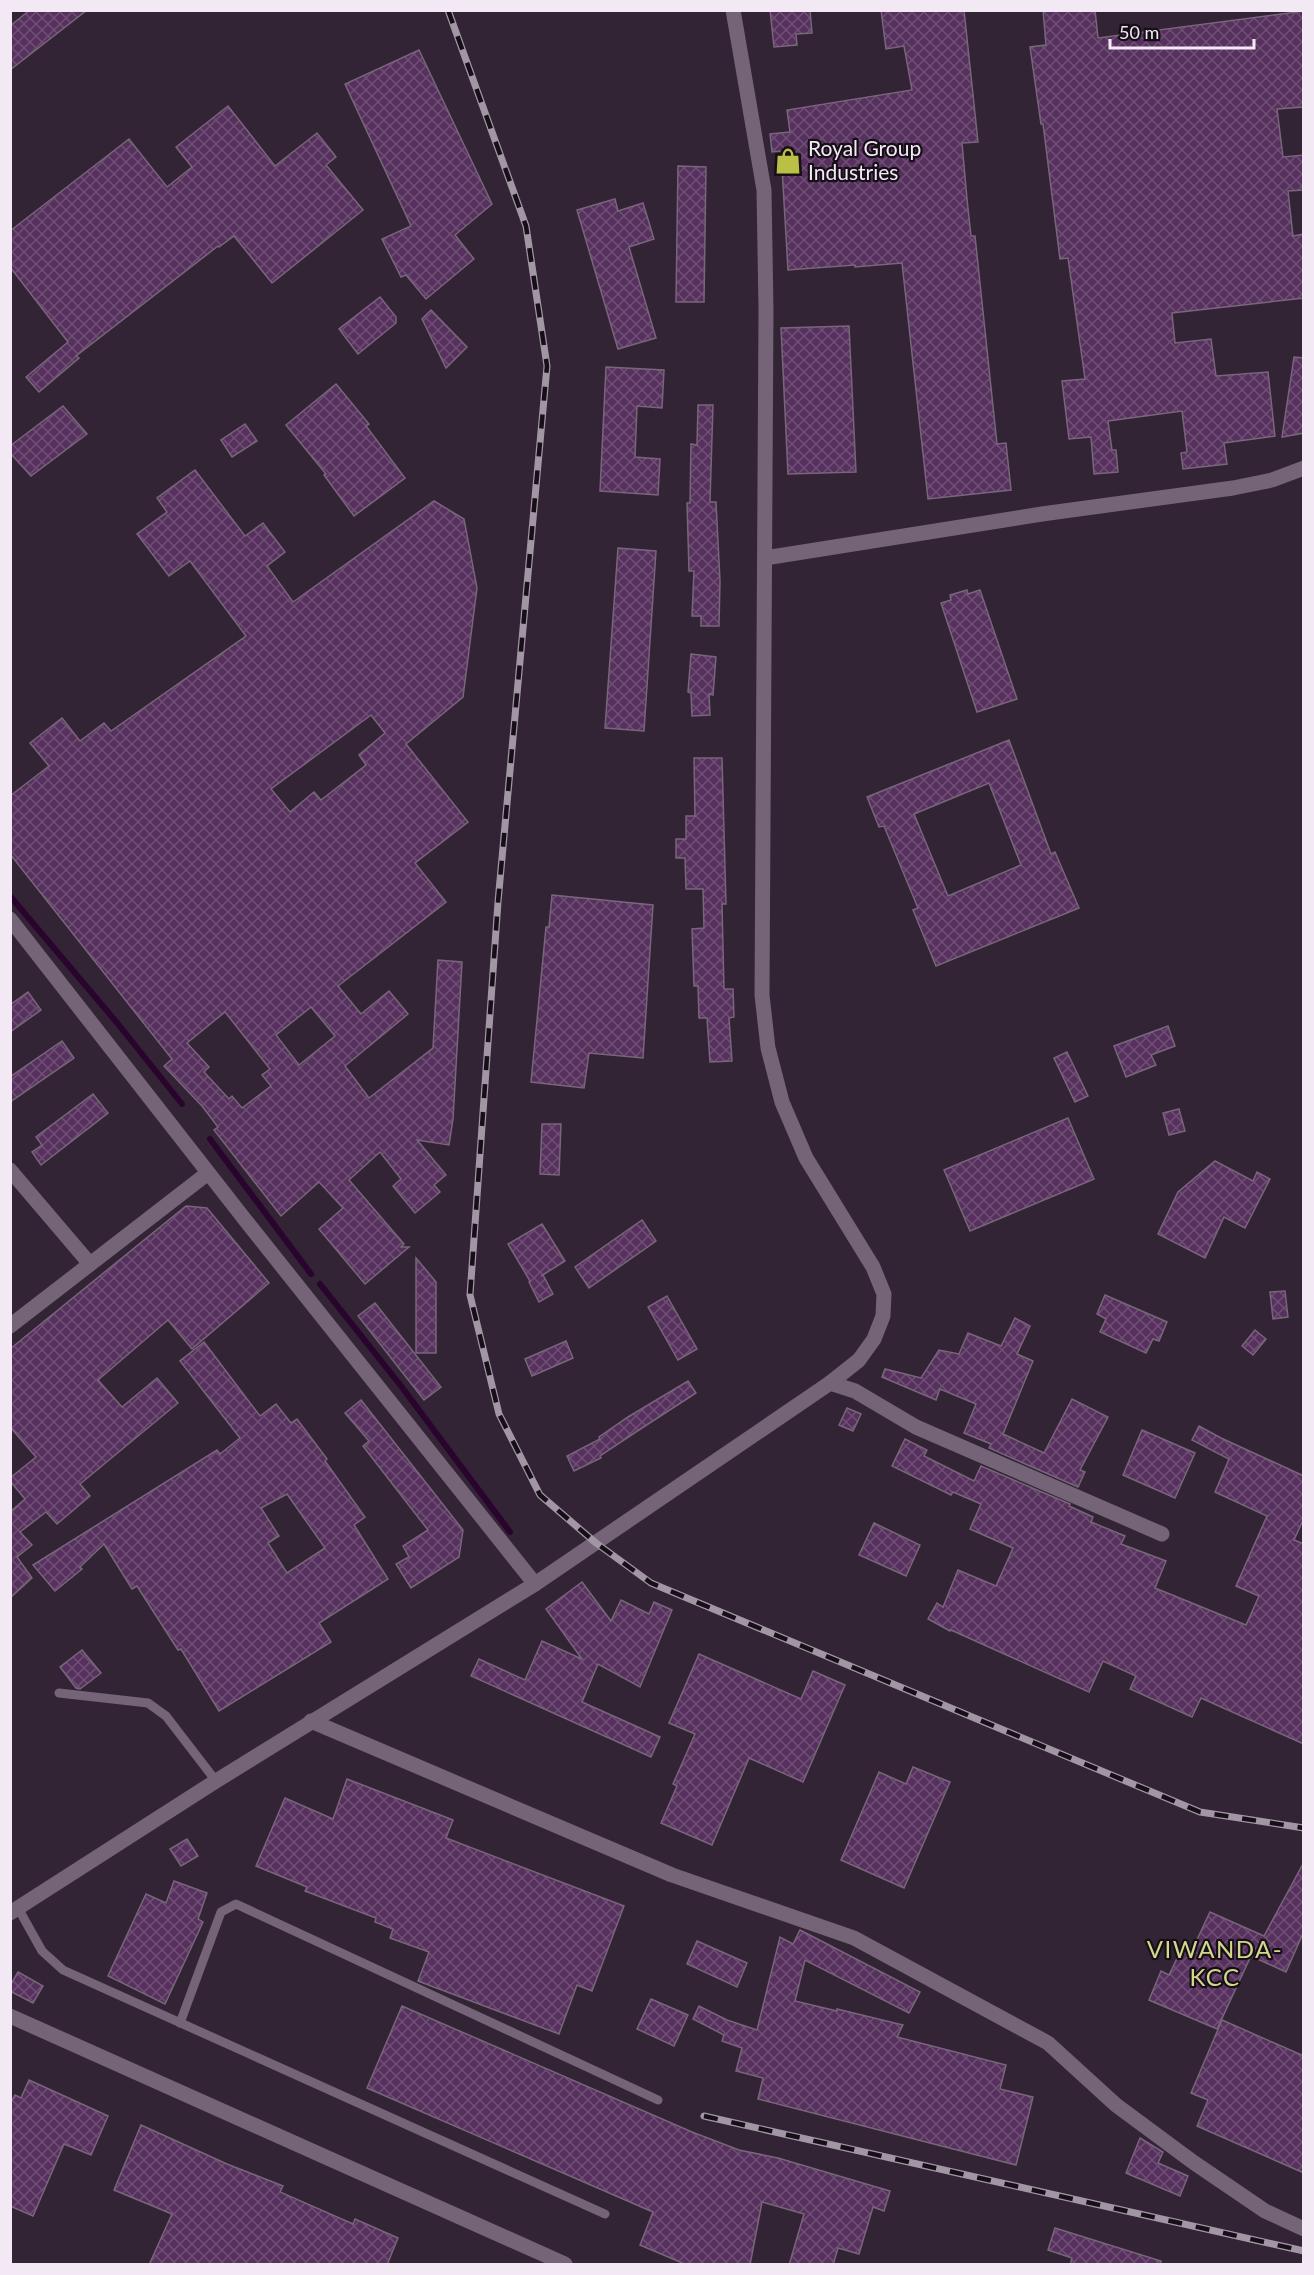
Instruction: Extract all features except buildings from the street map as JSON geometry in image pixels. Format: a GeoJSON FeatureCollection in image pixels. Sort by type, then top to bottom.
{"type":"FeatureCollection","features":[{"type":"Feature","properties":{"kind":"street"},"geometry":{"type":"LineString","coordinates":[[14,1910],[310,1721],[535,1584],[830,1383],[859,1360],[874,1339],[883,1316],[884,1294],[873,1267],[806,1158],[782,1102],[768,1048],[762,995],[766,310],[764,190],[737,45],[733,10]]}},
{"type":"Feature","properties":{"kind":"street"},"geometry":{"type":"LineString","coordinates":[[765,558],[1042,514],[1233,488],[1272,480],[1304,468]]}},
{"type":"Feature","properties":{"kind":"street"},"geometry":{"type":"LineString","coordinates":[[10,919],[84,1011],[208,1173],[535,1584]]}},
{"type":"Feature","properties":{"kind":"street"},"geometry":{"type":"LineString","coordinates":[[10,1170],[90,1264]]}},
{"type":"Feature","properties":{"kind":"street"},"geometry":{"type":"LineString","coordinates":[[10,1326],[208,1173]]}},
{"type":"Feature","properties":{"kind":"street"},"geometry":{"type":"LineString","coordinates":[[830,1383],[855,1390],[916,1428],[1162,1534]]}},
{"type":"Feature","properties":{"kind":"street"},"geometry":{"type":"LineString","coordinates":[[310,1721],[672,1875],[854,1938],[1048,2043],[1116,2105],[1192,2162],[1265,2211],[1304,2229]]}},
{"type":"Feature","properties":{"kind":"street"},"geometry":{"type":"LineString","coordinates":[[10,2016],[566,2265]]}},
{"type":"Feature","properties":{"kind":"lane"},"geometry":{"type":"LineString","coordinates":[[59,1693],[148,1703],[166,1716],[216,1781]]}},
{"type":"Feature","properties":{"kind":"lane"},"geometry":{"type":"LineString","coordinates":[[180,2023],[221,1912],[236,1904],[658,2100]]}},
{"type":"Feature","properties":{"kind":"lane"},"geometry":{"type":"LineString","coordinates":[[14,1910],[42,1951],[63,1970],[605,2214]]}},
{"type":"Feature","properties":{"kind":"waterway"},"geometry":{"type":"LineString","coordinates":[[10,896],[182,1104]]}},
{"type":"Feature","properties":{"kind":"waterway"},"geometry":{"type":"LineString","coordinates":[[210,1139],[311,1274]]}},
{"type":"Feature","properties":{"kind":"waterway"},"geometry":{"type":"LineString","coordinates":[[320,1284],[401,1386],[510,1532]]}},
{"type":"Feature","properties":{"kind":"railway"},"geometry":{"type":"LineString","coordinates":[[448,10],[526,226],[547,366],[498,902],[470,1295],[499,1414],[540,1495],[596,1543],[651,1583],[1200,1812],[1304,1828]]}},
{"type":"Feature","properties":{"kind":"railway"},"geometry":{"type":"LineString","coordinates":[[704,2116],[1304,2251]]}},
{"type":"Feature","properties":{"kind":"place","name":"Royal Group Industries"},"geometry":{"type":"Point","coordinates":[788,161]}},
{"type":"Feature","properties":{"kind":"district","name":"VIWANDA- KCC"},"geometry":{"type":"Point","coordinates":[1215,1964]}}]}
